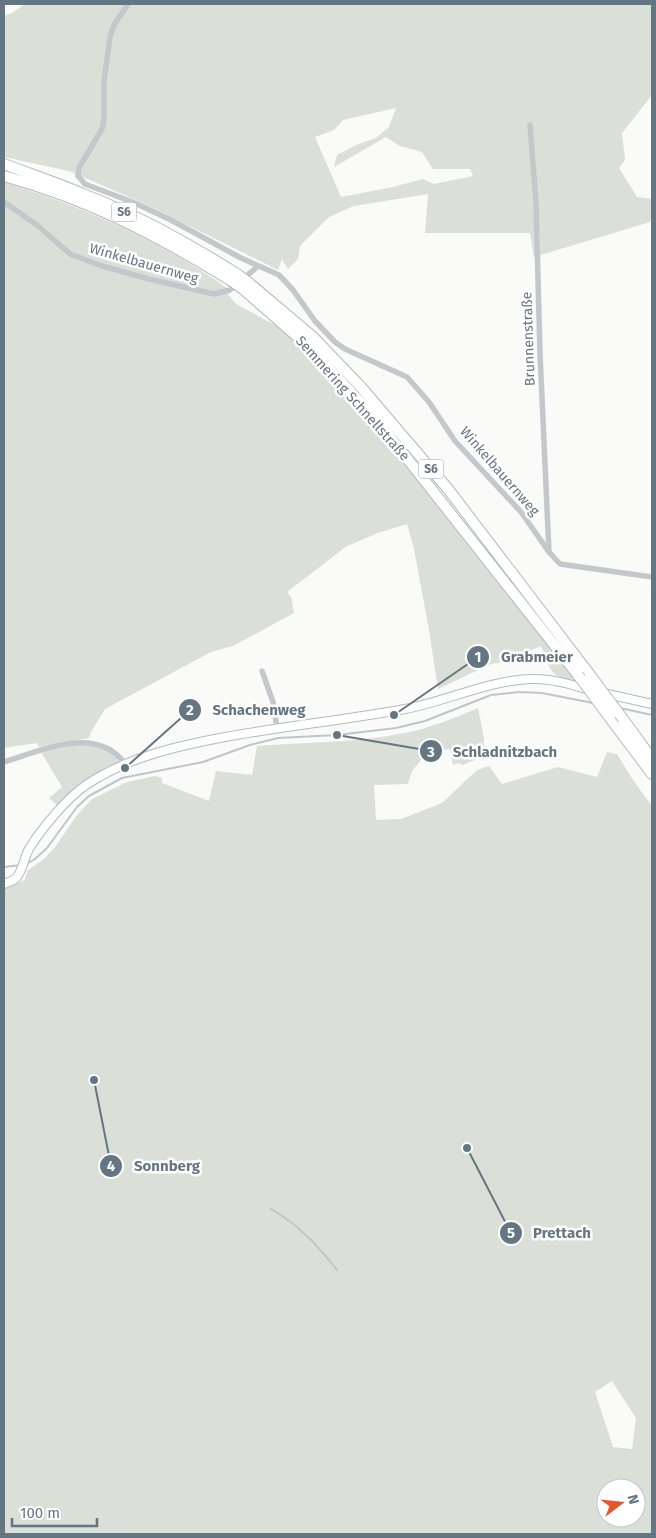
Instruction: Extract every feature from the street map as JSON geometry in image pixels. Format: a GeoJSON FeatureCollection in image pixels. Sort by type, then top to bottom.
{"type":"FeatureCollection","features":[{"type":"Feature","properties":{"kind":"highway","name":"Semmering Schnellstraße"},"geometry":{"type":"LineString","coordinates":[[4,164],[84,194],[195,248],[312,336],[361,387],[448,490],[652,759]]}},
{"type":"Feature","properties":{"kind":"highway","name":"Semmering Schnellstraße"},"geometry":{"type":"LineString","coordinates":[[4,176],[38,185],[80,200],[122,219],[234,277]]}},
{"type":"Feature","properties":{"kind":"highway","name":"Semmering Schnellstraße"},"geometry":{"type":"LineString","coordinates":[[246,286],[308,346],[376,419],[578,675],[652,774]]}},
{"type":"Feature","properties":{"kind":"street","name":"Winkelbauernweg"},"geometry":{"type":"LineString","coordinates":[[128,4],[114,25],[110,37],[104,81],[104,120],[102,129],[98,139],[78,168],[78,176],[85,184],[135,203],[257,267],[271,271],[286,282],[315,321],[335,342],[345,349],[407,377],[429,402],[455,441],[521,512],[549,552],[560,564],[652,577]]}},
{"type":"Feature","properties":{"kind":"street","name":"Brunnenstraße"},"geometry":{"type":"LineString","coordinates":[[530,125],[536,204],[540,354],[549,552]]}},
{"type":"Feature","properties":{"kind":"street","name":"Winkelbauernweg"},"geometry":{"type":"LineString","coordinates":[[4,202],[37,226],[70,254],[102,266],[158,282],[214,294],[230,290],[257,267]]}},
{"type":"Feature","properties":{"kind":"street"},"geometry":{"type":"LineString","coordinates":[[262,671],[273,702],[276,728]]}},
{"type":"Feature","properties":{"kind":"street"},"geometry":{"type":"LineString","coordinates":[[4,884],[12,881],[19,873],[30,848],[68,799],[93,780],[125,764],[186,744],[276,728],[407,709],[491,684],[532,678],[564,682],[652,704]]}},
{"type":"Feature","properties":{"kind":"street"},"geometry":{"type":"LineString","coordinates":[[4,762],[50,748],[89,742],[100,744],[112,750],[125,764]]}},
{"type":"Feature","properties":{"kind":"shaded area"},"geometry":{"type":"Polygon","coordinates":[[[25,4],[652,4],[652,95],[622,133],[625,160],[619,168],[637,197],[652,199],[652,217],[650,222],[534,257],[530,233],[425,233],[428,194],[354,206],[329,217],[300,246],[298,259],[288,269],[282,259],[278,270],[145,204],[69,171],[4,157],[4,16],[25,4]],[[396,108],[343,120],[334,130],[315,137],[341,197],[423,179],[434,184],[473,176],[470,169],[433,169],[422,152],[400,146],[386,137],[334,167],[337,155],[356,145],[376,138],[389,127],[396,108]]]}},
{"type":"Feature","properties":{"kind":"shaded area"},"geometry":{"type":"Polygon","coordinates":[[[4,182],[92,214],[149,241],[204,272],[230,290],[226,292],[236,304],[286,331],[336,381],[403,458],[576,682],[560,677],[552,671],[541,646],[503,662],[491,664],[438,689],[414,549],[407,524],[378,533],[347,546],[287,592],[291,597],[294,613],[233,646],[211,652],[105,709],[89,738],[39,747],[37,743],[4,748],[4,182]]]}},
{"type":"Feature","properties":{"kind":"shaded area"},"geometry":{"type":"Polygon","coordinates":[[[478,708],[484,738],[484,756],[463,765],[459,763],[453,765],[450,749],[427,753],[412,771],[408,784],[374,785],[376,820],[401,819],[442,803],[477,770],[489,766],[502,784],[558,767],[597,777],[607,752],[617,754],[652,806],[652,1534],[4,1534],[4,888],[25,880],[27,871],[44,859],[55,847],[77,815],[92,799],[127,782],[155,776],[162,778],[162,783],[209,801],[216,771],[252,775],[257,746],[387,736],[405,733],[442,722],[478,708]],[[612,1381],[595,1392],[613,1447],[632,1449],[636,1418],[612,1381]]]}},
{"type":"Feature","properties":{"kind":"shaded area"},"geometry":{"type":"Polygon","coordinates":[[[79,744],[107,751],[117,758],[120,763],[79,787],[58,806],[49,798],[62,787],[41,752],[79,744]]]}},
{"type":"Feature","properties":{"kind":"waterway"},"geometry":{"type":"LineString","coordinates":[[26,864],[47,848],[77,807],[89,796],[122,778],[203,762],[250,745],[278,738],[337,735],[396,728],[425,721],[491,695],[519,692],[542,693],[593,703]]}},
{"type":"Feature","properties":{"kind":"waterway"},"geometry":{"type":"LineString","coordinates":[[620,708],[652,715]]}},
{"type":"Feature","properties":{"kind":"waterway"},"geometry":{"type":"LineString","coordinates":[[4,867],[21,865]]}},
{"type":"Feature","properties":{"kind":"waterway"},"geometry":{"type":"LineString","coordinates":[[271,1209],[290,1221],[307,1236],[337,1270]]}},
{"type":"Feature","properties":{"kind":"place","name":"Grabmeier"},"geometry":{"type":"Point","coordinates":[394,715]}},
{"type":"Feature","properties":{"kind":"place","name":"Schladnitzbach"},"geometry":{"type":"Point","coordinates":[337,735]}},
{"type":"Feature","properties":{"kind":"place","name":"Schachenweg"},"geometry":{"type":"Point","coordinates":[125,768]}},
{"type":"Feature","properties":{"kind":"place","name":"Sonnberg"},"geometry":{"type":"Point","coordinates":[94,1080]}},
{"type":"Feature","properties":{"kind":"place","name":"Prettach"},"geometry":{"type":"Point","coordinates":[467,1148]}}]}
